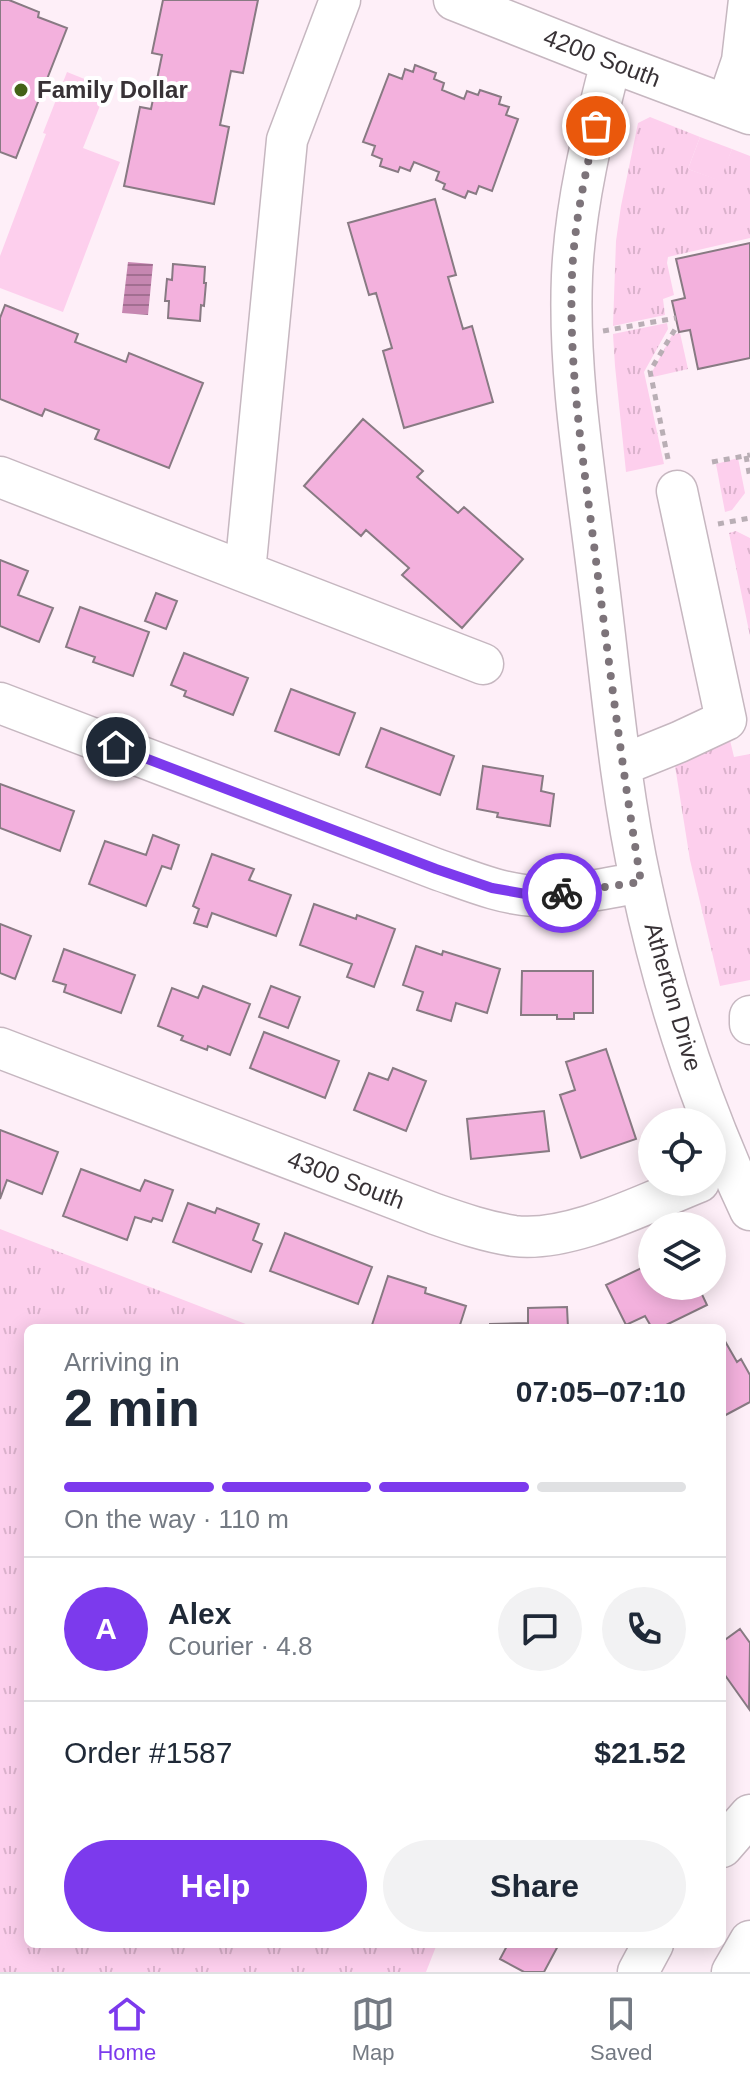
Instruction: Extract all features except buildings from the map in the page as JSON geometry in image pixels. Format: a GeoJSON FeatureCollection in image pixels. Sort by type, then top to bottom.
{"type":"FeatureCollection","features":[{"type":"Feature","properties":{"kind":"street"},"geometry":{"type":"LineString","coordinates":[[245,572],[287,140],[340,0]]}},
{"type":"Feature","properties":{"kind":"street","name":"4200 South"},"geometry":{"type":"LineString","coordinates":[[454,0],[738,110]]}},
{"type":"Feature","properties":{"kind":"street"},"geometry":{"type":"LineString","coordinates":[[738,110],[749,0]]}},
{"type":"Feature","properties":{"kind":"street","name":"Atherton Drive"},"geometry":{"type":"LineString","coordinates":[[611,62],[584,184],[573,262],[576,394],[622,765],[641,882],[678,1026],[704,1108]]}},
{"type":"Feature","properties":{"kind":"street"},"geometry":{"type":"LineString","coordinates":[[0,477],[483,664]]}},
{"type":"Feature","properties":{"kind":"street"},"geometry":{"type":"LineString","coordinates":[[622,765],[738,718],[674,480]]}},
{"type":"Feature","properties":{"kind":"street"},"geometry":{"type":"LineString","coordinates":[[0,703],[492,888],[537,896],[641,882]]}},
{"type":"Feature","properties":{"kind":"street"},"geometry":{"type":"LineString","coordinates":[[750,1016],[750,1024]]}},
{"type":"Feature","properties":{"kind":"street","name":"4300 South"},"geometry":{"type":"LineString","coordinates":[[0,1048],[475,1227],[516,1236],[544,1236],[572,1231],[662,1196]]}},
{"type":"Feature","properties":{"kind":"street","name":"Atherton Drive"},"geometry":{"type":"LineString","coordinates":[[726,1187],[750,1210]]}},
{"type":"Feature","properties":{"kind":"street"},"geometry":{"type":"LineString","coordinates":[[726,1842],[750,1815]]}},
{"type":"Feature","properties":{"kind":"street"},"geometry":{"type":"LineString","coordinates":[[732,1972],[750,1941]]}},
{"type":"Feature","properties":{"kind":"street"},"geometry":{"type":"LineString","coordinates":[[638,1972],[651,1948]]}},
{"type":"Feature","properties":{"kind":"path"},"geometry":{"type":"LineString","coordinates":[[598,332],[676,318]]}},
{"type":"Feature","properties":{"kind":"path"},"geometry":{"type":"LineString","coordinates":[[674,480],[650,371],[677,326]]}},
{"type":"Feature","properties":{"kind":"path"},"geometry":{"type":"LineString","coordinates":[[712,462],[748,455],[750,478]]}},
{"type":"Feature","properties":{"kind":"path"},"geometry":{"type":"LineString","coordinates":[[724,523],[750,518]]}},
{"type":"Feature","properties":{"kind":"green space"},"geometry":{"type":"Polygon","coordinates":[[[67,72],[107,88],[83,148],[120,162],[63,312],[0,288],[0,256],[67,72]]]}},
{"type":"Feature","properties":{"kind":"green space"},"geometry":{"type":"Polygon","coordinates":[[[650,117],[700,137],[688,169],[719,180],[732,149],[750,156],[750,238],[668,257],[674,295],[663,299],[665,315],[613,326],[616,241],[621,206],[638,123],[650,117]]]}},
{"type":"Feature","properties":{"kind":"green space"},"geometry":{"type":"Polygon","coordinates":[[[700,137],[732,149],[720,181],[688,169],[700,137]]]}},
{"type":"Feature","properties":{"kind":"green space"},"geometry":{"type":"Polygon","coordinates":[[[667,323],[668,329],[644,372],[664,464],[626,472],[613,334],[667,323]]]}},
{"type":"Feature","properties":{"kind":"green space"},"geometry":{"type":"Polygon","coordinates":[[[680,333],[688,369],[653,377],[652,372],[672,335],[680,333]]]}},
{"type":"Feature","properties":{"kind":"green space"},"geometry":{"type":"Polygon","coordinates":[[[738,458],[745,493],[732,510],[725,512],[716,464],[738,458]]]}},
{"type":"Feature","properties":{"kind":"green space"},"geometry":{"type":"Polygon","coordinates":[[[736,531],[750,538],[750,636],[729,533],[736,531]]]}},
{"type":"Feature","properties":{"kind":"green space"},"geometry":{"type":"Polygon","coordinates":[[[729,736],[734,757],[750,754],[750,980],[720,986],[690,860],[675,766],[729,736]]]}},
{"type":"Feature","properties":{"kind":"green space"},"geometry":{"type":"Polygon","coordinates":[[[0,1229],[246,1324],[24,1324],[24,1948],[435,1948],[426,1972],[0,1972],[0,1229]]]}},
{"type":"Feature","properties":{"kind":"shaded area"},"geometry":{"type":"Polygon","coordinates":[[[128,262],[153,264],[148,315],[122,313],[128,262]]]}},
{"type":"Feature","properties":{"kind":"way so far"},"geometry":{"type":"LineString","coordinates":[[562,893],[641,882],[622,765],[573,354],[572,274],[586,170],[596,126]]}},
{"type":"Feature","properties":{"kind":"place","name":"Family Dollar"},"geometry":{"type":"Point","coordinates":[21,90]}},
{"type":"Feature","properties":{"kind":"route"},"geometry":{"type":"LineString","coordinates":[[116,747],[492,888],[537,896],[562,893]]}}]}
